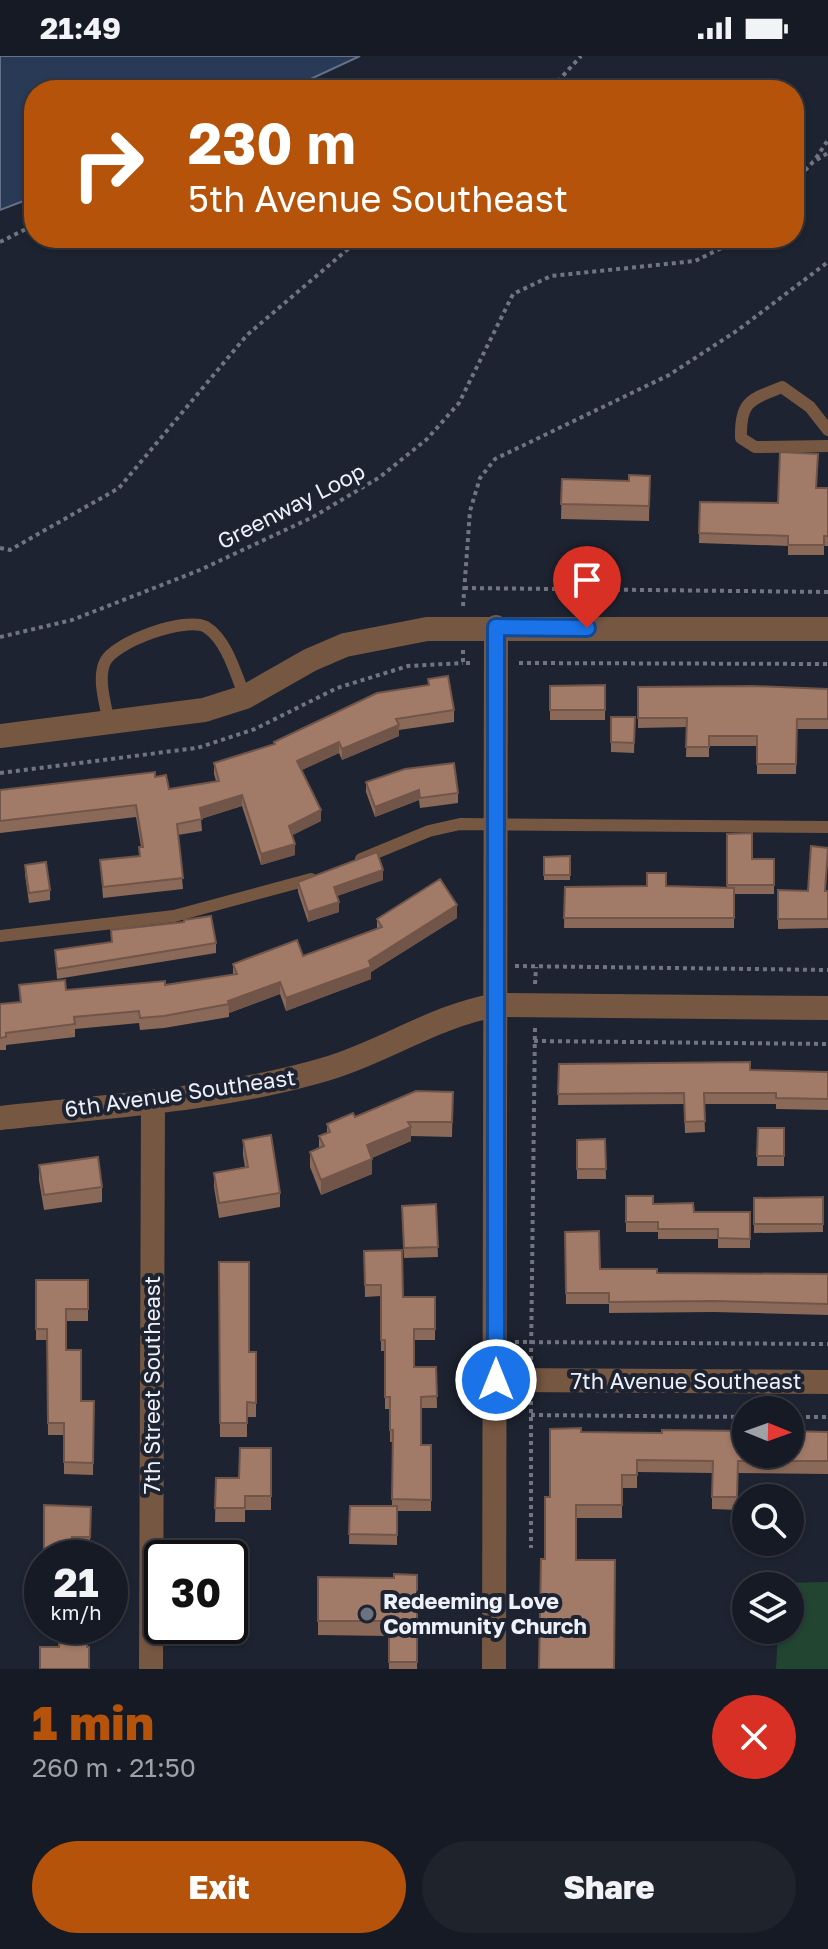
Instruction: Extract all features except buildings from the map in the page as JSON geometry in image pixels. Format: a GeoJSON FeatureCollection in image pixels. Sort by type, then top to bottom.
{"type":"FeatureCollection","features":[{"type":"Feature","properties":{"kind":"street"},"geometry":{"type":"LineString","coordinates":[[494,1669],[496,627]]}},
{"type":"Feature","properties":{"kind":"street"},"geometry":{"type":"LineString","coordinates":[[0,736],[204,710],[245,697],[310,660],[345,645],[427,629],[828,629]]}},
{"type":"Feature","properties":{"kind":"street","name":"6th Avenue Southeast"},"geometry":{"type":"LineString","coordinates":[[0,1118],[236,1089],[325,1069],[357,1059],[471,1009],[497,1005],[828,1008]]}},
{"type":"Feature","properties":{"kind":"street","name":"7th Street Southeast"},"geometry":{"type":"LineString","coordinates":[[151,1669],[153,1101]]}},
{"type":"Feature","properties":{"kind":"street","name":"7th Avenue Southeast"},"geometry":{"type":"LineString","coordinates":[[496,1380],[828,1382]]}},
{"type":"Feature","properties":{"kind":"lane"},"geometry":{"type":"LineString","coordinates":[[828,430],[810,407],[782,387],[752,399],[740,417],[741,438],[755,447],[828,446]]}},
{"type":"Feature","properties":{"kind":"lane"},"geometry":{"type":"LineString","coordinates":[[109,723],[102,680],[107,658],[133,641],[183,624],[205,627],[216,636],[245,697]]}},
{"type":"Feature","properties":{"kind":"lane"},"geometry":{"type":"LineString","coordinates":[[345,866],[429,831],[460,824],[828,827]]}},
{"type":"Feature","properties":{"kind":"lane"},"geometry":{"type":"LineString","coordinates":[[0,936],[174,916],[317,877]]}},
{"type":"Feature","properties":{"kind":"path"},"geometry":{"type":"LineString","coordinates":[[559,80],[581,56]]}},
{"type":"Feature","properties":{"kind":"path"},"geometry":{"type":"LineString","coordinates":[[804,171],[828,140]]}},
{"type":"Feature","properties":{"kind":"path"},"geometry":{"type":"LineString","coordinates":[[813,162],[828,153]]}},
{"type":"Feature","properties":{"kind":"path"},"geometry":{"type":"LineString","coordinates":[[0,242],[24,230]]}},
{"type":"Feature","properties":{"kind":"path"},"geometry":{"type":"LineString","coordinates":[[0,548],[10,550],[119,488],[247,335],[349,248]]}},
{"type":"Feature","properties":{"kind":"path","name":"Greenway Loop"},"geometry":{"type":"LineString","coordinates":[[0,637],[72,620],[200,570],[313,517],[380,477],[427,439],[459,403],[513,294],[551,276],[695,261],[722,248]]}},
{"type":"Feature","properties":{"kind":"path"},"geometry":{"type":"LineString","coordinates":[[828,262],[738,330],[669,375],[495,459],[480,478],[470,511],[462,628],[463,663],[828,664]]}},
{"type":"Feature","properties":{"kind":"path"},"geometry":{"type":"LineString","coordinates":[[464,588],[828,592]]}},
{"type":"Feature","properties":{"kind":"path"},"geometry":{"type":"LineString","coordinates":[[497,965],[828,970]]}},
{"type":"Feature","properties":{"kind":"path"},"geometry":{"type":"LineString","coordinates":[[531,1548],[536,967]]}},
{"type":"Feature","properties":{"kind":"path"},"geometry":{"type":"LineString","coordinates":[[534,1041],[828,1044]]}},
{"type":"Feature","properties":{"kind":"path"},"geometry":{"type":"LineString","coordinates":[[496,1342],[828,1344]]}},
{"type":"Feature","properties":{"kind":"path"},"geometry":{"type":"LineString","coordinates":[[531,1415],[732,1417]]}},
{"type":"Feature","properties":{"kind":"path"},"geometry":{"type":"LineString","coordinates":[[804,1417],[828,1417]]}},
{"type":"Feature","properties":{"kind":"green space"},"geometry":{"type":"Polygon","coordinates":[[[250,1571],[250,1610],[248,1610],[250,1571]]]}},
{"type":"Feature","properties":{"kind":"green space"},"geometry":{"type":"Polygon","coordinates":[[[804,1582],[828,1582],[828,1669],[776,1669],[777,1644],[804,1644],[804,1582]]]}},
{"type":"Feature","properties":{"kind":"water"},"geometry":{"type":"Polygon","coordinates":[[[0,56],[360,56],[308,80],[24,80],[24,201],[0,210],[0,56]]]}},
{"type":"Feature","properties":{"kind":"place","name":"Redeeming Love Community Church"},"geometry":{"type":"Point","coordinates":[367,1614]}},
{"type":"Feature","properties":{"kind":"route"},"geometry":{"type":"LineString","coordinates":[[496,1380],[496,627],[587,628]]}}]}
